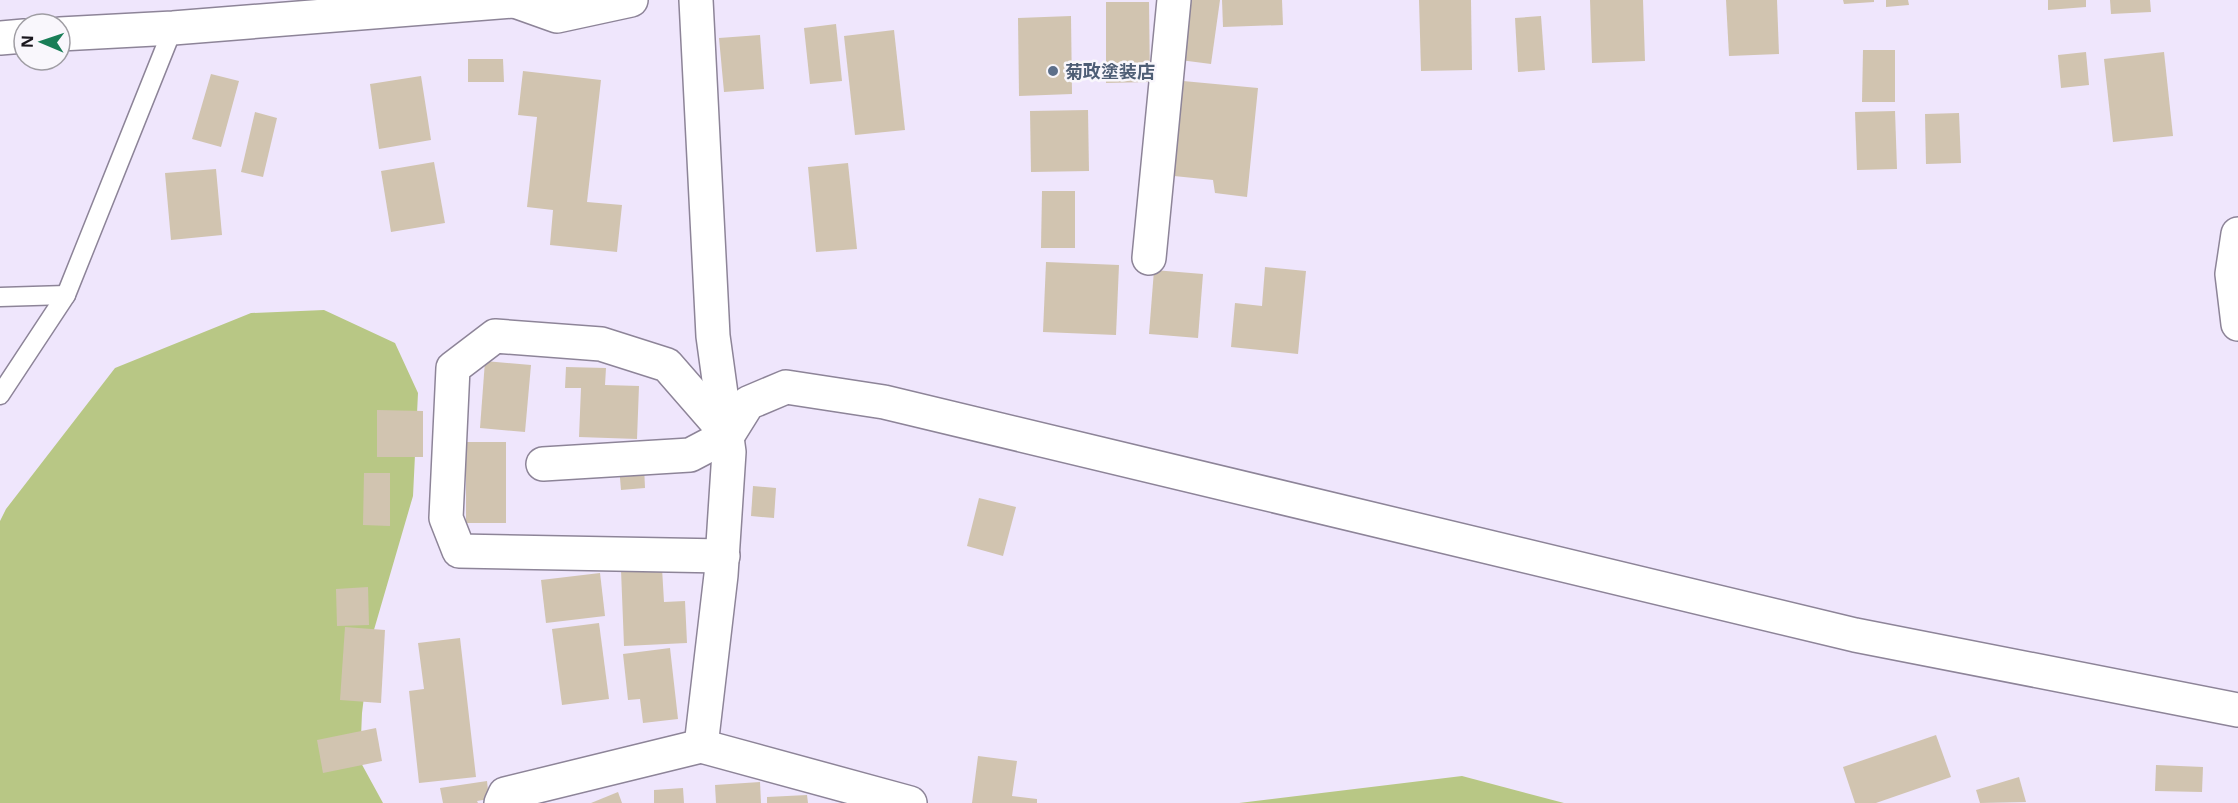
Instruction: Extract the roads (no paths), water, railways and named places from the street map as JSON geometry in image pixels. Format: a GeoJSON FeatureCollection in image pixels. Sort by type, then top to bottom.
{"type":"FeatureCollection","features":[{"type":"Feature","properties":{"kind":"street"},"geometry":{"type":"LineString","coordinates":[[72,33],[173,28],[512,1],[557,16],[631,0]]}},
{"type":"Feature","properties":{"kind":"street"},"geometry":{"type":"LineString","coordinates":[[696,0],[713,336],[729,452],[723,556],[701,746]]}},
{"type":"Feature","properties":{"kind":"street"},"geometry":{"type":"LineString","coordinates":[[1149,258],[1174,0]]}},
{"type":"Feature","properties":{"kind":"street"},"geometry":{"type":"LineString","coordinates":[[2238,234],[2235,274],[2238,324]]}},
{"type":"Feature","properties":{"kind":"street"},"geometry":{"type":"LineString","coordinates":[[723,556],[459,552],[446,518],[453,368],[495,336],[602,344],[667,365],[728,435]]}},
{"type":"Feature","properties":{"kind":"street"},"geometry":{"type":"LineString","coordinates":[[543,464],[690,455],[728,435],[748,403],[786,387],[884,402],[1855,635],[2238,710]]}},
{"type":"Feature","properties":{"kind":"street"},"geometry":{"type":"LineString","coordinates":[[501,803],[505,794],[701,746],[910,803]]}},
{"type":"Feature","properties":{"kind":"lane"},"geometry":{"type":"LineString","coordinates":[[0,395],[66,295],[173,28]]}},
{"type":"Feature","properties":{"kind":"lane"},"geometry":{"type":"LineString","coordinates":[[0,297],[66,295]]}},
{"type":"Feature","properties":{"kind":"place","name":"菊政塗装店"},"geometry":{"type":"Point","coordinates":[1053,71]}}]}
